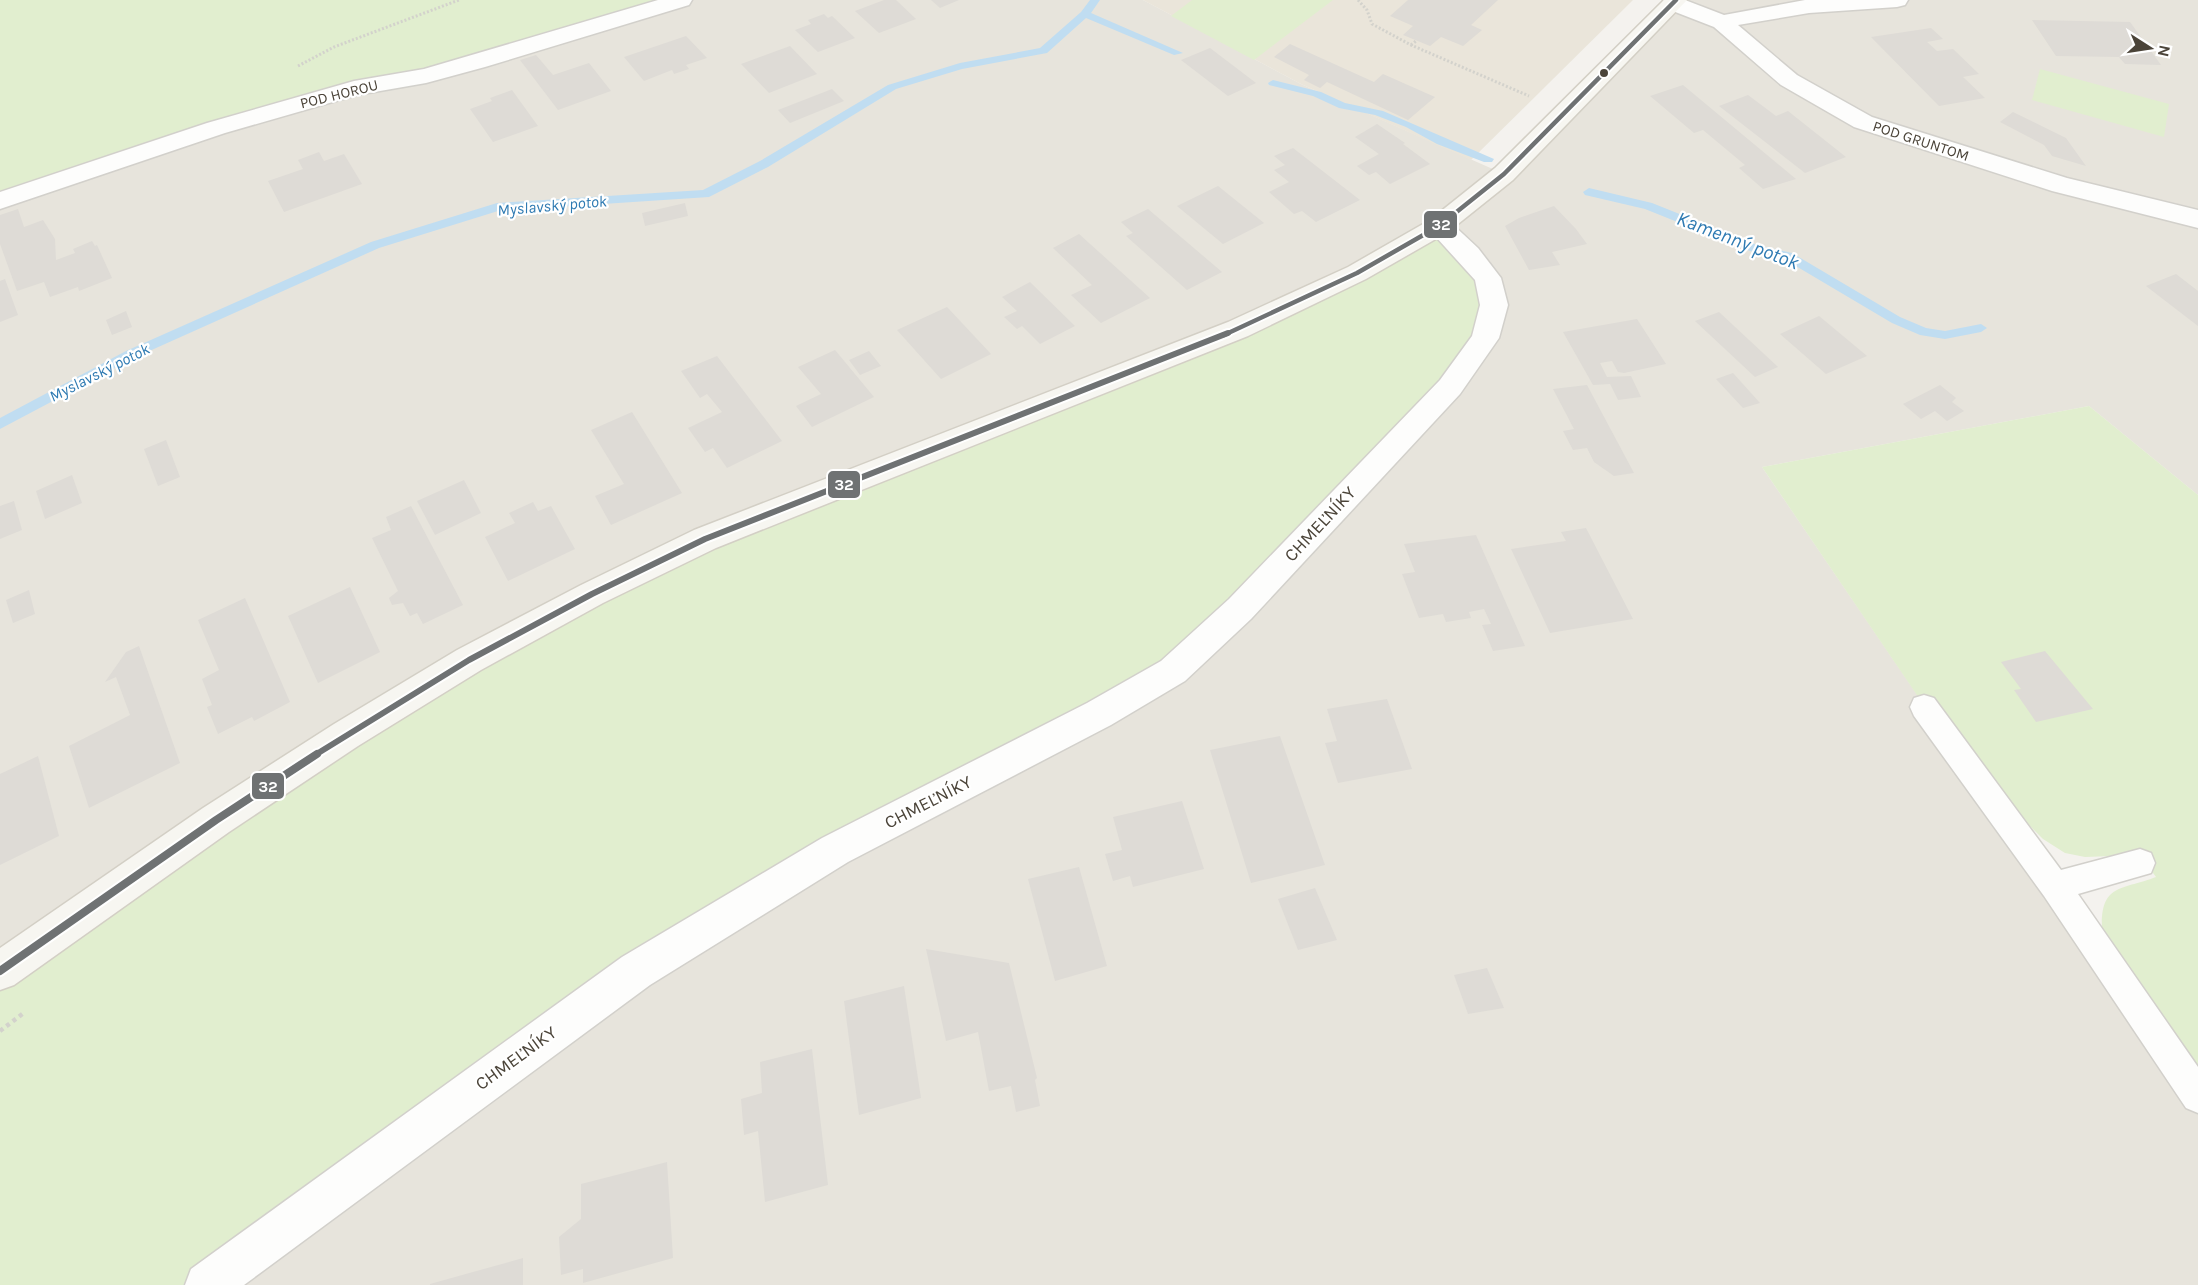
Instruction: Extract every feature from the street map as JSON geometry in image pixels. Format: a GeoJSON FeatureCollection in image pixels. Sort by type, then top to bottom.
{"type":"FeatureCollection","features":[{"type":"Feature","properties":{"kind":"street","name":"POD HOROU"},"geometry":{"type":"LineString","coordinates":[[0,201],[216,128],[354,88],[436,74],[681,0]]}},
{"type":"Feature","properties":{"kind":"street"},"geometry":{"type":"LineString","coordinates":[[1722,22],[1744,16],[1847,2],[1897,0]]}},
{"type":"Feature","properties":{"kind":"street"},"geometry":{"type":"LineString","coordinates":[[0,971],[216,820],[346,735],[469,660],[592,594],[705,539],[783,507],[1238,329],[1357,273],[1439,226],[1504,174],[1674,1]]}},
{"type":"Feature","properties":{"kind":"street","name":"POD GRUNTOM"},"geometry":{"type":"LineString","coordinates":[[1674,1],[1722,22],[1789,80],[1863,122],[2061,185],[2198,219]]}},
{"type":"Feature","properties":{"kind":"street","name":"CHMEĽNÍKY"},"geometry":{"type":"LineString","coordinates":[[207,1285],[636,971],[835,850],[1100,714],[1173,671],[1240,609],[1450,387],[1485,338],[1494,305],[1488,278],[1469,254],[1439,226]]}},
{"type":"Feature","properties":{"kind":"lane"},"geometry":{"type":"LineString","coordinates":[[1924,707],[2055,886],[2198,1096]]}},
{"type":"Feature","properties":{"kind":"lane"},"geometry":{"type":"LineString","coordinates":[[2055,886],[2140,863]]}},
{"type":"Feature","properties":{"kind":"path"},"geometry":{"type":"LineString","coordinates":[[291,70],[334,47],[459,0]]}},
{"type":"Feature","properties":{"kind":"path"},"geometry":{"type":"LineString","coordinates":[[1359,0],[1367,10],[1372,24],[1411,45],[1566,112]]}},
{"type":"Feature","properties":{"kind":"path"},"geometry":{"type":"LineString","coordinates":[[1411,45],[1416,40]]}},
{"type":"Feature","properties":{"kind":"path"},"geometry":{"type":"LineString","coordinates":[[0,1031],[31,1008]]}},
{"type":"Feature","properties":{"kind":"shaded area"},"geometry":{"type":"Polygon","coordinates":[[[681,0],[1143,0],[1301,84],[1504,174],[1676,0],[2198,0],[2198,495],[2089,406],[1762,467],[2198,1107],[2198,1285],[0,1285],[0,201],[216,128],[681,0]]]}},
{"type":"Feature","properties":{"kind":"shaded area"},"geometry":{"type":"Polygon","coordinates":[[[1143,0],[1633,0],[1471,160],[1301,84],[1143,0]]]}},
{"type":"Feature","properties":{"kind":"green space"},"geometry":{"type":"Polygon","coordinates":[[[0,0],[681,0],[477,62],[353,88],[0,201],[0,0]]]}},
{"type":"Feature","properties":{"kind":"green space"},"geometry":{"type":"Polygon","coordinates":[[[1192,0],[1333,0],[1254,60],[1171,16],[1192,0]]]}},
{"type":"Feature","properties":{"kind":"green space"},"geometry":{"type":"Polygon","coordinates":[[[2040,69],[2169,104],[2164,137],[2032,100],[2040,69]]]}},
{"type":"Feature","properties":{"kind":"green space"},"geometry":{"type":"Polygon","coordinates":[[[1439,226],[1488,278],[1485,338],[1173,671],[835,850],[207,1285],[0,1285],[0,969],[592,594],[1127,372],[1439,226]]]}},
{"type":"Feature","properties":{"kind":"green space"},"geometry":{"type":"Polygon","coordinates":[[[2089,406],[2198,495],[2198,1078],[2102,929],[2102,914],[2110,896],[2124,887],[2156,877],[2136,850],[2112,856],[2085,857],[2065,853],[2043,839],[2022,818],[1921,701],[1762,467],[2089,406]]]}},
{"type":"Feature","properties":{"kind":"building"},"geometry":{"type":"Polygon","coordinates":[[[884,0],[896,0],[916,19],[879,33],[855,11],[884,0]]]}},
{"type":"Feature","properties":{"kind":"building"},"geometry":{"type":"Polygon","coordinates":[[[931,0],[959,0],[940,8],[931,0]]]}},
{"type":"Feature","properties":{"kind":"building"},"geometry":{"type":"Polygon","coordinates":[[[1408,0],[1498,0],[1471,25],[1482,30],[1463,46],[1441,37],[1430,46],[1403,35],[1413,26],[1390,16],[1408,0]]]}},
{"type":"Feature","properties":{"kind":"building"},"geometry":{"type":"Polygon","coordinates":[[[824,14],[828,18],[832,16],[855,38],[818,52],[795,30],[811,24],[808,20],[824,14]]]}},
{"type":"Feature","properties":{"kind":"building"},"geometry":{"type":"Polygon","coordinates":[[[2032,20],[2130,22],[2161,65],[2125,64],[2119,57],[2056,56],[2032,20]]]}},
{"type":"Feature","properties":{"kind":"building"},"geometry":{"type":"Polygon","coordinates":[[[1931,28],[1943,39],[1927,42],[1937,51],[1953,49],[1979,74],[1963,77],[1985,98],[1939,106],[1871,37],[1931,28]]]}},
{"type":"Feature","properties":{"kind":"building"},"geometry":{"type":"Polygon","coordinates":[[[686,36],[707,58],[686,65],[689,69],[674,74],[672,70],[644,81],[624,57],[686,36]]]}},
{"type":"Feature","properties":{"kind":"building"},"geometry":{"type":"Polygon","coordinates":[[[1290,44],[1374,82],[1383,74],[1435,97],[1408,120],[1327,82],[1320,88],[1304,80],[1309,75],[1274,57],[1290,44]]]}},
{"type":"Feature","properties":{"kind":"building"},"geometry":{"type":"Polygon","coordinates":[[[790,46],[817,74],[769,93],[741,64],[790,46]]]}},
{"type":"Feature","properties":{"kind":"building"},"geometry":{"type":"Polygon","coordinates":[[[1210,48],[1256,83],[1228,96],[1181,60],[1210,48]]]}},
{"type":"Feature","properties":{"kind":"building"},"geometry":{"type":"Polygon","coordinates":[[[536,55],[553,75],[589,63],[611,91],[558,110],[520,60],[536,55]]]}},
{"type":"Feature","properties":{"kind":"building"},"geometry":{"type":"Polygon","coordinates":[[[1683,85],[1796,179],[1763,189],[1739,168],[1745,165],[1703,130],[1694,133],[1650,96],[1683,85]]]}},
{"type":"Feature","properties":{"kind":"building"},"geometry":{"type":"Polygon","coordinates":[[[832,89],[844,101],[790,123],[778,110],[832,89]]]}},
{"type":"Feature","properties":{"kind":"building"},"geometry":{"type":"Polygon","coordinates":[[[512,90],[538,126],[493,142],[470,109],[512,90]]]}},
{"type":"Feature","properties":{"kind":"building"},"geometry":{"type":"Polygon","coordinates":[[[1748,95],[1776,116],[1788,111],[1846,157],[1805,173],[1719,106],[1748,95]]]}},
{"type":"Feature","properties":{"kind":"building"},"geometry":{"type":"Polygon","coordinates":[[[2013,112],[2066,138],[2086,166],[2052,156],[2044,145],[2000,122],[2013,112]]]}},
{"type":"Feature","properties":{"kind":"building"},"geometry":{"type":"Polygon","coordinates":[[[1377,124],[1430,164],[1390,184],[1376,172],[1369,175],[1357,166],[1379,154],[1355,137],[1377,124]]]}},
{"type":"Feature","properties":{"kind":"building"},"geometry":{"type":"Polygon","coordinates":[[[1293,148],[1360,200],[1316,222],[1302,211],[1294,214],[1269,192],[1289,182],[1274,170],[1285,165],[1274,156],[1293,148]]]}},
{"type":"Feature","properties":{"kind":"building"},"geometry":{"type":"Polygon","coordinates":[[[319,152],[324,161],[344,154],[362,184],[284,212],[268,181],[303,169],[298,160],[319,152]]]}},
{"type":"Feature","properties":{"kind":"building"},"geometry":{"type":"Polygon","coordinates":[[[1218,186],[1264,223],[1223,244],[1177,206],[1218,186]]]}},
{"type":"Feature","properties":{"kind":"building"},"geometry":{"type":"Polygon","coordinates":[[[685,203],[688,216],[645,226],[642,213],[685,203]]]}},
{"type":"Feature","properties":{"kind":"building"},"geometry":{"type":"Polygon","coordinates":[[[1554,206],[1587,244],[1552,252],[1560,265],[1529,270],[1505,226],[1519,218],[1554,206]]]}},
{"type":"Feature","properties":{"kind":"building"},"geometry":{"type":"Polygon","coordinates":[[[18,209],[24,227],[43,220],[55,239],[56,260],[75,253],[73,249],[92,241],[95,246],[97,245],[112,278],[79,291],[78,287],[50,297],[44,282],[17,291],[0,244],[0,215],[18,209]]]}},
{"type":"Feature","properties":{"kind":"building"},"geometry":{"type":"Polygon","coordinates":[[[1148,209],[1222,272],[1187,290],[1126,236],[1133,233],[1121,222],[1148,209]]]}},
{"type":"Feature","properties":{"kind":"building"},"geometry":{"type":"Polygon","coordinates":[[[1079,234],[1150,298],[1101,323],[1071,295],[1092,285],[1053,248],[1079,234]]]}},
{"type":"Feature","properties":{"kind":"building"},"geometry":{"type":"Polygon","coordinates":[[[2176,274],[2198,291],[2198,326],[2146,286],[2176,274]]]}},
{"type":"Feature","properties":{"kind":"building"},"geometry":{"type":"Polygon","coordinates":[[[5,279],[18,315],[0,322],[0,281],[5,279]]]}},
{"type":"Feature","properties":{"kind":"building"},"geometry":{"type":"Polygon","coordinates":[[[1030,282],[1075,326],[1040,344],[1022,326],[1017,329],[1004,317],[1017,311],[1002,297],[1030,282]]]}},
{"type":"Feature","properties":{"kind":"building"},"geometry":{"type":"Polygon","coordinates":[[[947,307],[991,354],[941,379],[897,330],[947,307]]]}},
{"type":"Feature","properties":{"kind":"building"},"geometry":{"type":"Polygon","coordinates":[[[126,311],[132,327],[112,335],[106,320],[126,311]]]}},
{"type":"Feature","properties":{"kind":"building"},"geometry":{"type":"Polygon","coordinates":[[[1719,312],[1778,367],[1755,377],[1695,321],[1719,312]]]}},
{"type":"Feature","properties":{"kind":"building"},"geometry":{"type":"Polygon","coordinates":[[[1819,316],[1867,356],[1826,374],[1780,334],[1819,316]]]}},
{"type":"Feature","properties":{"kind":"building"},"geometry":{"type":"Polygon","coordinates":[[[1637,319],[1666,364],[1624,373],[1618,372],[1612,361],[1600,363],[1607,377],[1631,376],[1641,397],[1618,400],[1610,384],[1593,385],[1563,332],[1637,319]]]}},
{"type":"Feature","properties":{"kind":"building"},"geometry":{"type":"Polygon","coordinates":[[[835,350],[874,397],[812,427],[796,406],[821,394],[798,367],[835,350]]]}},
{"type":"Feature","properties":{"kind":"building"},"geometry":{"type":"Polygon","coordinates":[[[869,351],[881,366],[860,375],[849,360],[869,351]]]}},
{"type":"Feature","properties":{"kind":"building"},"geometry":{"type":"Polygon","coordinates":[[[717,356],[782,441],[727,468],[713,448],[705,452],[688,428],[722,412],[707,394],[700,398],[681,371],[717,356]]]}},
{"type":"Feature","properties":{"kind":"building"},"geometry":{"type":"Polygon","coordinates":[[[1733,373],[1760,403],[1743,408],[1716,379],[1733,373]]]}},
{"type":"Feature","properties":{"kind":"building"},"geometry":{"type":"Polygon","coordinates":[[[1587,385],[1634,473],[1614,476],[1594,462],[1587,448],[1573,450],[1563,431],[1574,429],[1553,389],[1587,385]]]}},
{"type":"Feature","properties":{"kind":"building"},"geometry":{"type":"Polygon","coordinates":[[[1940,385],[1956,398],[1952,402],[1964,411],[1947,421],[1935,411],[1921,419],[1903,404],[1940,385]]]}},
{"type":"Feature","properties":{"kind":"building"},"geometry":{"type":"Polygon","coordinates":[[[632,412],[682,493],[611,525],[595,496],[624,484],[591,430],[632,412]]]}},
{"type":"Feature","properties":{"kind":"building"},"geometry":{"type":"Polygon","coordinates":[[[166,440],[180,477],[158,486],[144,449],[166,440]]]}},
{"type":"Feature","properties":{"kind":"building"},"geometry":{"type":"Polygon","coordinates":[[[72,475],[82,503],[45,519],[36,491],[72,475]]]}},
{"type":"Feature","properties":{"kind":"building"},"geometry":{"type":"Polygon","coordinates":[[[464,480],[481,513],[435,535],[417,501],[464,480]]]}},
{"type":"Feature","properties":{"kind":"building"},"geometry":{"type":"Polygon","coordinates":[[[14,501],[22,530],[0,539],[0,506],[14,501]]]}},
{"type":"Feature","properties":{"kind":"building"},"geometry":{"type":"Polygon","coordinates":[[[533,502],[538,511],[551,506],[575,549],[508,581],[485,537],[515,523],[509,513],[533,502]]]}},
{"type":"Feature","properties":{"kind":"building"},"geometry":{"type":"Polygon","coordinates":[[[411,506],[463,605],[423,624],[417,613],[410,616],[403,603],[392,605],[389,598],[398,591],[372,538],[391,530],[386,517],[411,506]]]}},
{"type":"Feature","properties":{"kind":"building"},"geometry":{"type":"Polygon","coordinates":[[[1586,528],[1633,619],[1550,633],[1511,549],[1566,541],[1561,532],[1586,528]]]}},
{"type":"Feature","properties":{"kind":"building"},"geometry":{"type":"Polygon","coordinates":[[[1476,535],[1525,646],[1493,651],[1482,625],[1491,624],[1484,609],[1469,612],[1471,618],[1446,622],[1443,614],[1419,618],[1402,574],[1415,572],[1404,544],[1476,535]]]}},
{"type":"Feature","properties":{"kind":"building"},"geometry":{"type":"Polygon","coordinates":[[[350,587],[380,652],[318,683],[288,616],[350,587]]]}},
{"type":"Feature","properties":{"kind":"building"},"geometry":{"type":"Polygon","coordinates":[[[29,590],[35,614],[13,623],[6,600],[29,590]]]}},
{"type":"Feature","properties":{"kind":"building"},"geometry":{"type":"Polygon","coordinates":[[[245,598],[290,702],[254,721],[252,717],[218,734],[207,707],[212,705],[202,679],[219,670],[198,620],[245,598]]]}},
{"type":"Feature","properties":{"kind":"building"},"geometry":{"type":"Polygon","coordinates":[[[139,646],[180,763],[89,808],[69,746],[130,715],[116,677],[105,682],[126,652],[139,646]]]}},
{"type":"Feature","properties":{"kind":"building"},"geometry":{"type":"Polygon","coordinates":[[[2045,651],[2093,709],[2036,722],[2014,690],[2021,689],[2001,662],[2045,651]]]}},
{"type":"Feature","properties":{"kind":"building"},"geometry":{"type":"Polygon","coordinates":[[[1387,699],[1412,769],[1338,783],[1325,743],[1337,741],[1327,709],[1387,699]]]}},
{"type":"Feature","properties":{"kind":"building"},"geometry":{"type":"Polygon","coordinates":[[[1280,736],[1325,865],[1251,883],[1210,750],[1280,736]]]}},
{"type":"Feature","properties":{"kind":"building"},"geometry":{"type":"Polygon","coordinates":[[[38,756],[59,836],[0,865],[0,774],[38,756]]]}},
{"type":"Feature","properties":{"kind":"building"},"geometry":{"type":"Polygon","coordinates":[[[1182,801],[1204,869],[1133,887],[1130,876],[1113,881],[1105,854],[1122,850],[1113,817],[1182,801]]]}},
{"type":"Feature","properties":{"kind":"building"},"geometry":{"type":"Polygon","coordinates":[[[1079,867],[1107,966],[1055,981],[1028,879],[1079,867]]]}},
{"type":"Feature","properties":{"kind":"building"},"geometry":{"type":"Polygon","coordinates":[[[1315,888],[1337,940],[1298,950],[1278,899],[1315,888]]]}},
{"type":"Feature","properties":{"kind":"building"},"geometry":{"type":"Polygon","coordinates":[[[926,949],[1009,963],[1037,1078],[1035,1080],[1040,1106],[1016,1112],[1011,1086],[989,1091],[978,1032],[946,1041],[926,949]]]}},
{"type":"Feature","properties":{"kind":"building"},"geometry":{"type":"Polygon","coordinates":[[[1487,968],[1504,1008],[1468,1014],[1454,975],[1487,968]]]}},
{"type":"Feature","properties":{"kind":"building"},"geometry":{"type":"Polygon","coordinates":[[[904,986],[921,1098],[859,1115],[844,1001],[904,986]]]}},
{"type":"Feature","properties":{"kind":"building"},"geometry":{"type":"Polygon","coordinates":[[[812,1049],[828,1185],[765,1202],[758,1131],[744,1135],[741,1099],[762,1093],[760,1062],[812,1049]]]}},
{"type":"Feature","properties":{"kind":"building"},"geometry":{"type":"Polygon","coordinates":[[[667,1162],[673,1258],[583,1283],[583,1269],[561,1275],[559,1237],[581,1219],[581,1184],[667,1162]]]}},
{"type":"Feature","properties":{"kind":"building"},"geometry":{"type":"Polygon","coordinates":[[[523,1258],[523,1285],[430,1285],[430,1284],[523,1258]]]}},
{"type":"Feature","properties":{"kind":"waterway","name":"Myslavský potok"},"geometry":{"type":"LineString","coordinates":[[1085,14],[1095,0]]}},
{"type":"Feature","properties":{"kind":"waterway","name":"Myslavský potok"},"geometry":{"type":"LineString","coordinates":[[0,424],[131,354],[375,245],[497,207],[705,194],[764,164],[892,87],[960,66],[1043,51],[1085,14]]}},
{"type":"Feature","properties":{"kind":"waterway","name":"Kamenný potok"},"geometry":{"type":"LineString","coordinates":[[1085,14],[1178,53]]}},
{"type":"Feature","properties":{"kind":"waterway","name":"Kamenný potok"},"geometry":{"type":"LineString","coordinates":[[1273,83],[1317,94],[1343,106],[1358,107],[1379,113],[1410,125],[1441,142],[1488,159]]}},
{"type":"Feature","properties":{"kind":"waterway","name":"Kamenný potok"},"geometry":{"type":"LineString","coordinates":[[1589,192],[1648,206],[1754,248],[1788,256],[1896,320],[1924,332],[1945,335],[1981,328]]}},
{"type":"Feature","properties":{"kind":"transit line","name":"32"},"geometry":{"type":"LineString","coordinates":[[0,971],[216,820],[346,735],[469,660],[592,594],[705,539],[1238,329],[1357,273],[1439,226],[1504,174],[1676,0]]}}]}
